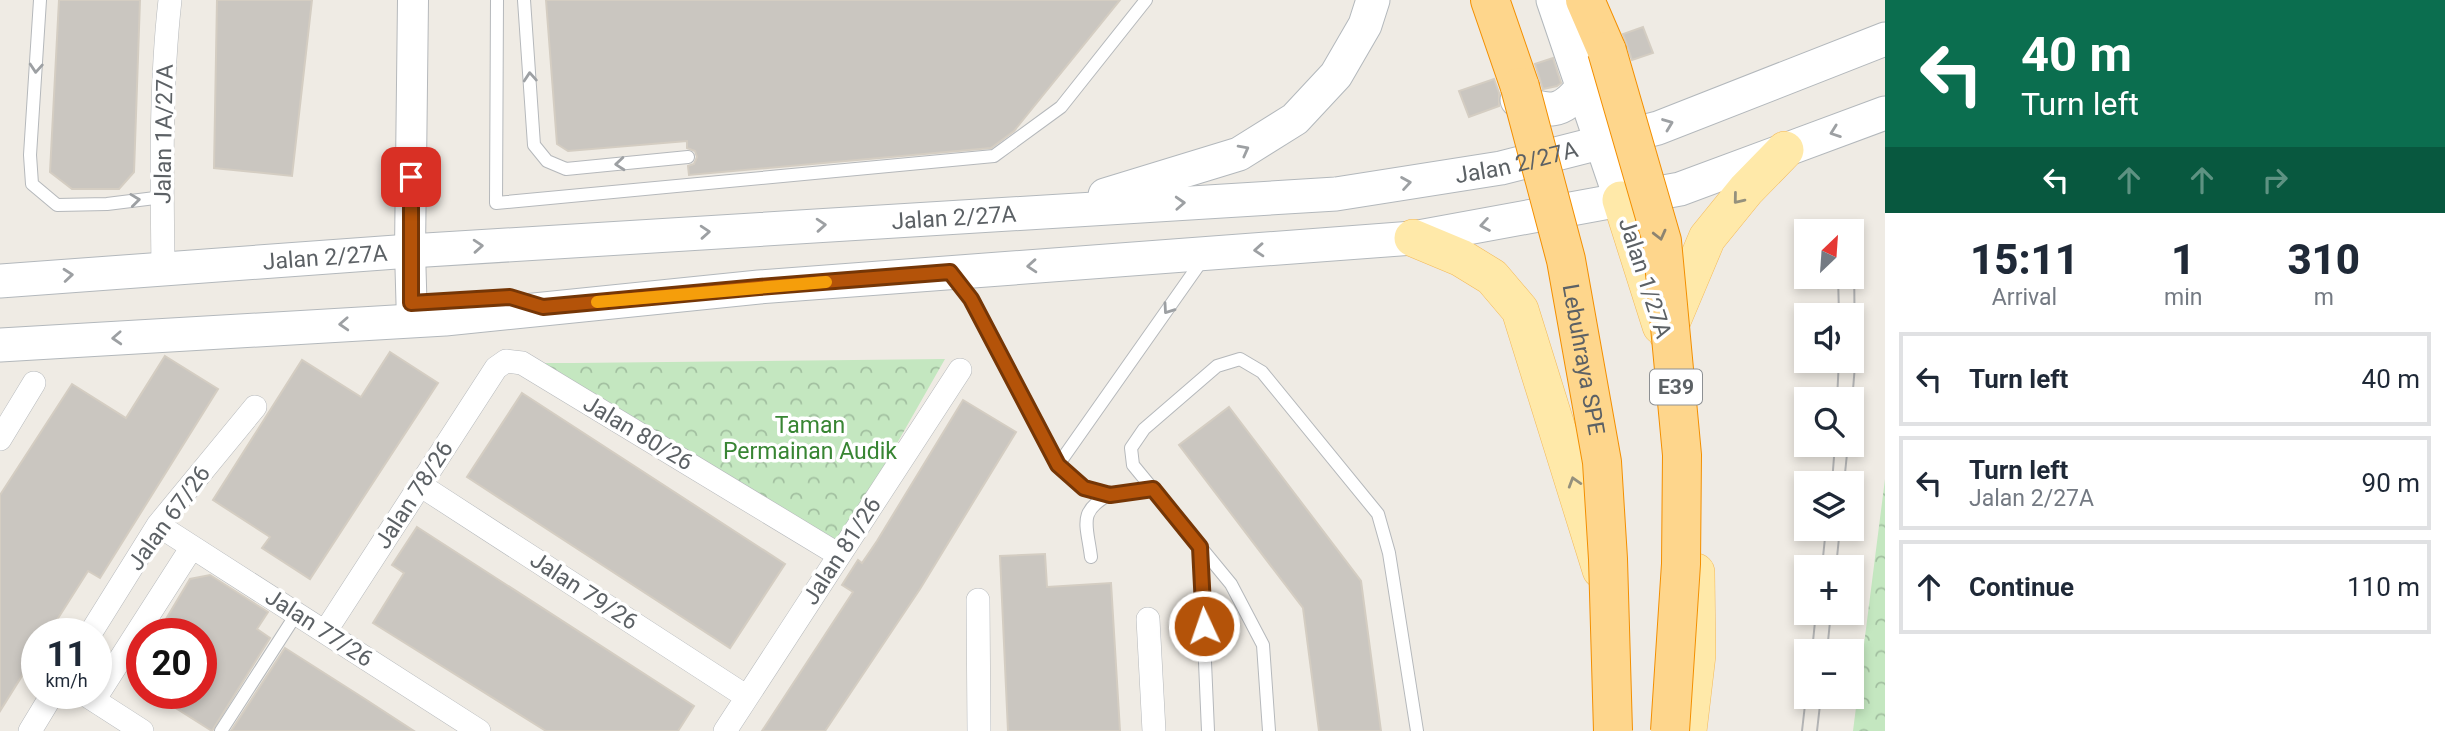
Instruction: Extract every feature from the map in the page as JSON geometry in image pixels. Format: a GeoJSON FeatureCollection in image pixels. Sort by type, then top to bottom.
{"type":"FeatureCollection","features":[{"type":"Feature","properties":{"kind":"highway","name":"Lebuhraya SPE"},"geometry":{"type":"LineString","coordinates":[[1490,0],[1520,87],[1566,260],[1602,462],[1613,731]]}},
{"type":"Feature","properties":{"kind":"highway","name":"E39"},"geometry":{"type":"LineString","coordinates":[[1585,0],[1607,51],[1662,241],[1682,455],[1681,564],[1670,731]]}},
{"type":"Feature","properties":{"kind":"main road"},"geometry":{"type":"LineString","coordinates":[[1063,209],[1239,154],[1295,120],[1336,75],[1365,25],[1373,0]]}},
{"type":"Feature","properties":{"kind":"main road"},"geometry":{"type":"LineString","coordinates":[[1482,0],[1538,160],[1616,450],[1630,665],[1623,731]]}},
{"type":"Feature","properties":{"kind":"main road","name":"Jalan 1/27A"},"geometry":{"type":"LineString","coordinates":[[1553,0],[1603,143],[1665,337],[1694,461],[1697,655],[1688,731]]}},
{"type":"Feature","properties":{"kind":"main road","name":"Jalan 2/27A"},"geometry":{"type":"LineString","coordinates":[[0,281],[410,251],[1336,194],[1538,160],[1658,128],[1885,38]]}},
{"type":"Feature","properties":{"kind":"main road"},"geometry":{"type":"LineString","coordinates":[[1517,100],[1549,110],[1560,109],[1572,101],[1583,86]]}},
{"type":"Feature","properties":{"kind":"main road"},"geometry":{"type":"LineString","coordinates":[[0,345],[412,312],[445,319],[759,287],[1413,238],[1680,189],[1885,113]]}},
{"type":"Feature","properties":{"kind":"main road"},"geometry":{"type":"LineString","coordinates":[[1665,337],[1707,238],[1746,190],[1785,150]]}},
{"type":"Feature","properties":{"kind":"main road"},"geometry":{"type":"LineString","coordinates":[[1413,238],[1461,258],[1492,277],[1520,310],[1630,665]]}},
{"type":"Feature","properties":{"kind":"street","name":"Jalan 1A/27A"},"geometry":{"type":"LineString","coordinates":[[163,268],[163,95],[170,0]]}},
{"type":"Feature","properties":{"kind":"street"},"geometry":{"type":"LineString","coordinates":[[412,312],[410,251],[413,0]]}},
{"type":"Feature","properties":{"kind":"street","name":"Jalan 78/26"},"geometry":{"type":"LineString","coordinates":[[325,632],[496,368],[506,361]]}},
{"type":"Feature","properties":{"kind":"street","name":"Jalan 80/26"},"geometry":{"type":"LineString","coordinates":[[506,361],[522,363],[839,555]]}},
{"type":"Feature","properties":{"kind":"street","name":"Jalan 81/26"},"geometry":{"type":"LineString","coordinates":[[724,731],[960,370]]}},
{"type":"Feature","properties":{"kind":"street"},"geometry":{"type":"LineString","coordinates":[[0,439],[34,383]]}},
{"type":"Feature","properties":{"kind":"street","name":"Jalan 67/26"},"geometry":{"type":"LineString","coordinates":[[100,618],[158,525],[255,407]]}},
{"type":"Feature","properties":{"kind":"street","name":"Jalan 79/26"},"geometry":{"type":"LineString","coordinates":[[420,485],[747,697]]}},
{"type":"Feature","properties":{"kind":"street","name":"Jalan 77/26"},"geometry":{"type":"LineString","coordinates":[[158,525],[480,731]]}},
{"type":"Feature","properties":{"kind":"street"},"geometry":{"type":"LineString","coordinates":[[112,663],[192,547]]}},
{"type":"Feature","properties":{"kind":"street"},"geometry":{"type":"LineString","coordinates":[[978,600],[979,731]]}},
{"type":"Feature","properties":{"kind":"street"},"geometry":{"type":"LineString","coordinates":[[1148,620],[1154,731]]}},
{"type":"Feature","properties":{"kind":"street"},"geometry":{"type":"LineString","coordinates":[[30,731],[43,709]]}},
{"type":"Feature","properties":{"kind":"street"},"geometry":{"type":"LineString","coordinates":[[109,709],[142,731]]}},
{"type":"Feature","properties":{"kind":"lane"},"geometry":{"type":"LineString","coordinates":[[40,0],[30,155],[32,184],[57,205],[107,204],[163,197]]}},
{"type":"Feature","properties":{"kind":"lane"},"geometry":{"type":"LineString","coordinates":[[497,0],[496,203],[994,156],[1061,107],[1146,0]]}},
{"type":"Feature","properties":{"kind":"lane"},"geometry":{"type":"LineString","coordinates":[[524,0],[534,145],[547,161],[566,169],[688,158]]}},
{"type":"Feature","properties":{"kind":"lane"},"geometry":{"type":"LineString","coordinates":[[1058,465],[1207,253]]}},
{"type":"Feature","properties":{"kind":"lane"},"geometry":{"type":"LineString","coordinates":[[950,272],[971,299],[1058,465],[1084,488],[1110,495]]}},
{"type":"Feature","properties":{"kind":"lane"},"geometry":{"type":"LineString","coordinates":[[1269,731],[1263,645],[1231,584],[1133,466],[1131,448],[1144,429],[1217,366],[1240,359],[1262,372],[1378,514],[1389,553],[1417,731]]}},
{"type":"Feature","properties":{"kind":"lane"},"geometry":{"type":"LineString","coordinates":[[1091,557],[1086,517],[1092,504],[1110,495],[1153,489]]}},
{"type":"Feature","properties":{"kind":"lane"},"geometry":{"type":"LineString","coordinates":[[1200,547],[1208,731]]}},
{"type":"Feature","properties":{"kind":"lane"},"geometry":{"type":"LineString","coordinates":[[221,731],[297,614]]}},
{"type":"Feature","properties":{"kind":"green space","name":"Taman Permainan Audik"},"geometry":{"type":"Polygon","coordinates":[[[945,359],[838,547],[536,363],[572,363],[945,359]]]}},
{"type":"Feature","properties":{"kind":"green space"},"geometry":{"type":"Polygon","coordinates":[[[1885,479],[1885,731],[1853,731],[1856,709],[1864,709],[1864,644],[1885,479]]]}},
{"type":"Feature","properties":{"kind":"building"},"geometry":{"type":"Polygon","coordinates":[[[59,0],[140,0],[134,172],[119,189],[72,189],[50,172],[59,0]]]}},
{"type":"Feature","properties":{"kind":"building"},"geometry":{"type":"Polygon","coordinates":[[[217,0],[312,0],[292,176],[214,168],[217,0]]]}},
{"type":"Feature","properties":{"kind":"building"},"geometry":{"type":"Polygon","coordinates":[[[546,0],[1120,0],[1014,131],[991,148],[689,175],[688,166],[694,164],[697,157],[695,151],[687,148],[687,141],[568,151],[557,144],[546,0]]]}},
{"type":"Feature","properties":{"kind":"building"},"geometry":{"type":"Polygon","coordinates":[[[1643,27],[1653,53],[1632,60],[1623,34],[1643,27]]]}},
{"type":"Feature","properties":{"kind":"building"},"geometry":{"type":"Polygon","coordinates":[[[1553,58],[1561,83],[1543,89],[1535,64],[1553,58]]]}},
{"type":"Feature","properties":{"kind":"building"},"geometry":{"type":"Polygon","coordinates":[[[1494,79],[1499,93],[1499,106],[1469,117],[1459,91],[1494,79]]]}},
{"type":"Feature","properties":{"kind":"building"},"geometry":{"type":"Polygon","coordinates":[[[390,352],[438,383],[310,579],[262,548],[270,537],[213,500],[302,360],[361,397],[390,352]]]}},
{"type":"Feature","properties":{"kind":"building"},"geometry":{"type":"Polygon","coordinates":[[[165,356],[218,389],[100,578],[88,571],[58,618],[21,618],[21,678],[0,711],[0,495],[72,384],[126,418],[165,356]]]}},
{"type":"Feature","properties":{"kind":"building"},"geometry":{"type":"Polygon","coordinates":[[[522,393],[785,564],[730,648],[467,477],[522,393]]]}},
{"type":"Feature","properties":{"kind":"building"},"geometry":{"type":"Polygon","coordinates":[[[963,400],[1016,432],[920,589],[825,731],[762,731],[853,592],[842,585],[858,560],[862,563],[877,541],[963,400]]]}},
{"type":"Feature","properties":{"kind":"building"},"geometry":{"type":"Polygon","coordinates":[[[1229,407],[1361,581],[1381,731],[1319,731],[1303,608],[1179,445],[1229,407]]]}},
{"type":"Feature","properties":{"kind":"building"},"geometry":{"type":"Polygon","coordinates":[[[417,527],[694,706],[678,731],[546,731],[373,623],[404,573],[392,565],[417,527]]]}},
{"type":"Feature","properties":{"kind":"building"},"geometry":{"type":"Polygon","coordinates":[[[1045,554],[1047,587],[1111,583],[1120,731],[1008,731],[1000,556],[1045,554]]]}},
{"type":"Feature","properties":{"kind":"building"},"geometry":{"type":"Polygon","coordinates":[[[210,575],[268,612],[257,629],[270,638],[212,731],[177,709],[217,709],[217,618],[167,618],[190,579],[210,575]]]}},
{"type":"Feature","properties":{"kind":"building"},"geometry":{"type":"Polygon","coordinates":[[[285,648],[365,699],[414,731],[231,731],[285,648]]]}},
{"type":"Feature","properties":{"kind":"tram line"},"geometry":{"type":"LineString","coordinates":[[1838,289],[1839,303]]}},
{"type":"Feature","properties":{"kind":"tram line"},"geometry":{"type":"LineString","coordinates":[[1853,387],[1854,289]]}},
{"type":"Feature","properties":{"kind":"tram line"},"geometry":{"type":"LineString","coordinates":[[1838,373],[1838,387]]}},
{"type":"Feature","properties":{"kind":"tram line"},"geometry":{"type":"LineString","coordinates":[[1833,471],[1834,457]]}},
{"type":"Feature","properties":{"kind":"tram line"},"geometry":{"type":"LineString","coordinates":[[1845,471],[1847,457]]}},
{"type":"Feature","properties":{"kind":"tram line"},"geometry":{"type":"LineString","coordinates":[[1823,555],[1825,541]]}},
{"type":"Feature","properties":{"kind":"tram line"},"geometry":{"type":"LineString","coordinates":[[1837,555],[1839,541]]}},
{"type":"Feature","properties":{"kind":"tram line"},"geometry":{"type":"LineString","coordinates":[[1813,639],[1815,625]]}},
{"type":"Feature","properties":{"kind":"tram line"},"geometry":{"type":"LineString","coordinates":[[1828,639],[1830,625]]}},
{"type":"Feature","properties":{"kind":"tram line"},"geometry":{"type":"LineString","coordinates":[[1802,731],[1805,709]]}},
{"type":"Feature","properties":{"kind":"tram line"},"geometry":{"type":"LineString","coordinates":[[1817,731],[1820,709]]}},
{"type":"Feature","properties":{"kind":"slow traffic"},"geometry":{"type":"LineString","coordinates":[[597,302],[826,282]]}},
{"type":"Feature","properties":{"kind":"route"},"geometry":{"type":"LineString","coordinates":[[411,177],[411,303],[510,297],[543,307],[950,272],[971,299],[1058,465],[1084,488],[1110,495],[1153,489],[1200,547],[1204,626]]}}]}
